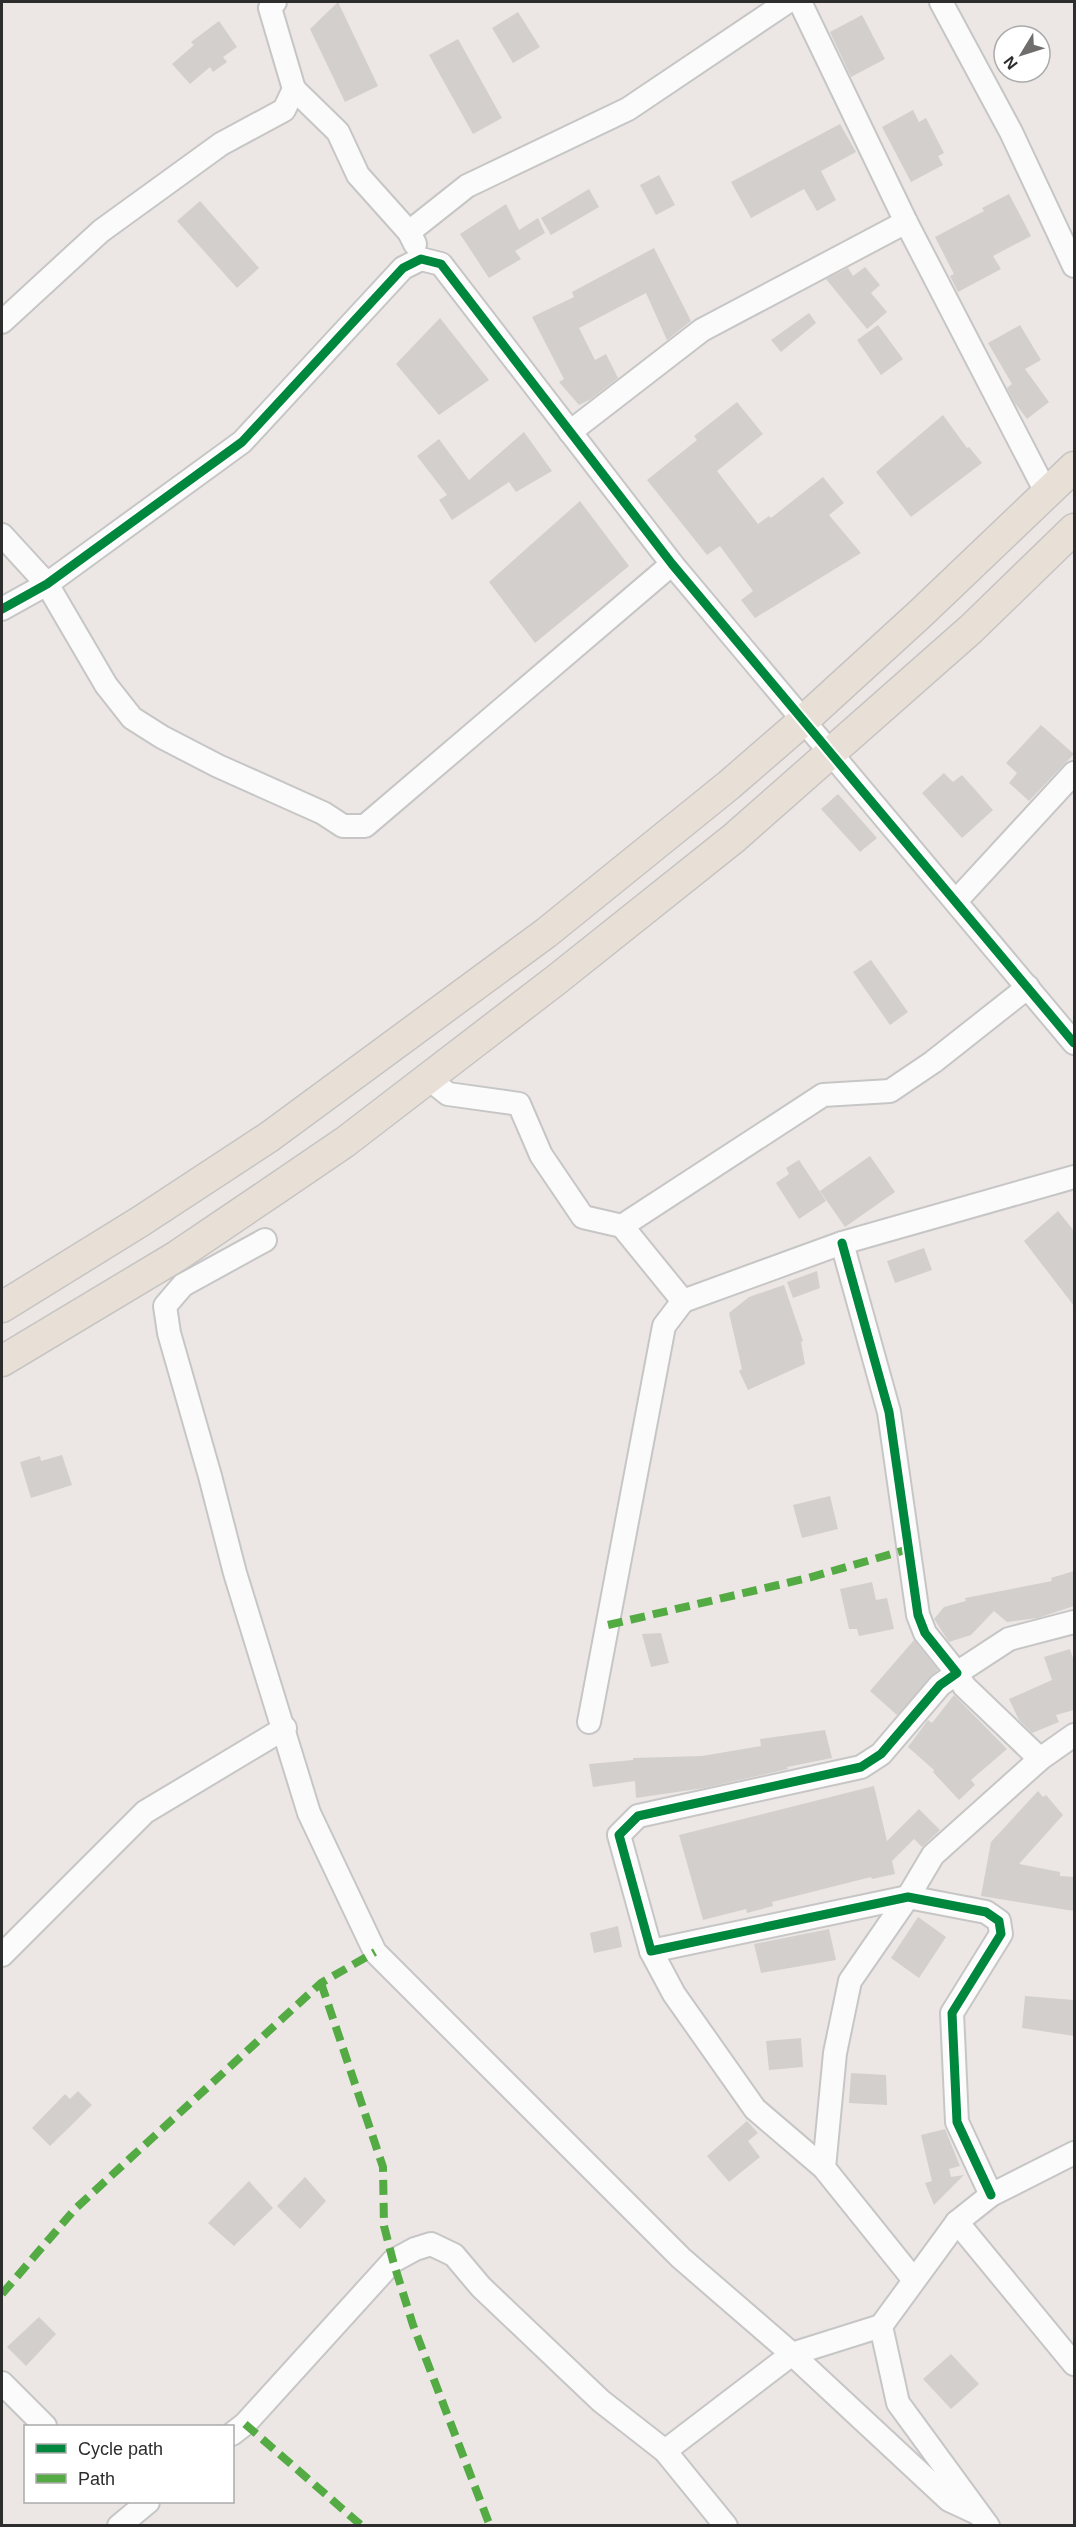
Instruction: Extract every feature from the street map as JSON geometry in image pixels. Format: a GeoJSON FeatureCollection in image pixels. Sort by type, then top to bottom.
{"type":"FeatureCollection","features":[{"type":"Feature","properties":{"kind":"main road"},"geometry":{"type":"LineString","coordinates":[[2,1307],[141,1221],[269,1137],[546,933],[729,785],[804,720],[1074,467]]}},
{"type":"Feature","properties":{"kind":"main road"},"geometry":{"type":"LineString","coordinates":[[2,1360],[177,1256],[345,1142],[429,1079],[734,838],[971,629],[1074,529]]}},
{"type":"Feature","properties":{"kind":"street"},"geometry":{"type":"LineString","coordinates":[[275,2],[270,8],[294,89],[338,132],[358,175],[409,232],[421,259]]}},
{"type":"Feature","properties":{"kind":"street"},"geometry":{"type":"LineString","coordinates":[[409,232],[467,186],[628,109],[787,2]]}},
{"type":"Feature","properties":{"kind":"street"},"geometry":{"type":"LineString","coordinates":[[800,2],[906,222],[1047,494]]}},
{"type":"Feature","properties":{"kind":"street"},"geometry":{"type":"LineString","coordinates":[[942,2],[1011,132],[1074,266]]}},
{"type":"Feature","properties":{"kind":"street"},"geometry":{"type":"LineString","coordinates":[[2,322],[101,231],[220,144],[284,110],[294,89]]}},
{"type":"Feature","properties":{"kind":"street"},"geometry":{"type":"LineString","coordinates":[[570,432],[702,330],[906,222]]}},
{"type":"Feature","properties":{"kind":"street"},"geometry":{"type":"LineString","coordinates":[[2,609],[47,584],[242,442],[403,268],[421,259],[441,264],[672,564],[1074,1043]]}},
{"type":"Feature","properties":{"kind":"street"},"geometry":{"type":"LineString","coordinates":[[2,535],[47,584],[106,685],[132,718],[162,737],[218,766],[323,813],[343,826],[365,826],[672,564]]}},
{"type":"Feature","properties":{"kind":"street"},"geometry":{"type":"LineString","coordinates":[[956,901],[1074,772]]}},
{"type":"Feature","properties":{"kind":"street"},"geometry":{"type":"LineString","coordinates":[[622,1226],[824,1095],[890,1091],[933,1062],[1028,987]]}},
{"type":"Feature","properties":{"kind":"street"},"geometry":{"type":"LineString","coordinates":[[429,1079],[448,1094],[519,1104],[542,1155],[583,1217],[622,1226],[683,1301]]}},
{"type":"Feature","properties":{"kind":"street"},"geometry":{"type":"LineString","coordinates":[[589,1722],[664,1326],[683,1301],[842,1243],[1074,1177]]}},
{"type":"Feature","properties":{"kind":"street"},"geometry":{"type":"LineString","coordinates":[[265,1240],[183,1285],[165,1306],[169,1333],[235,1573],[285,1728],[309,1813],[375,1952],[681,2258],[792,2354],[949,2500],[982,2519]]}},
{"type":"Feature","properties":{"kind":"street"},"geometry":{"type":"LineString","coordinates":[[842,1243],[889,1412],[918,1615],[925,1633],[957,1673],[964,1686],[1040,1759]]}},
{"type":"Feature","properties":{"kind":"street"},"geometry":{"type":"LineString","coordinates":[[914,2280],[824,2168],[755,2109],[674,1994],[651,1951],[619,1835],[638,1816],[861,1767],[881,1754],[939,1685],[1009,1639],[1074,1622]]}},
{"type":"Feature","properties":{"kind":"street"},"geometry":{"type":"LineString","coordinates":[[2,1955],[146,1812],[285,1728]]}},
{"type":"Feature","properties":{"kind":"street"},"geometry":{"type":"LineString","coordinates":[[824,2168],[835,2053],[850,1981],[908,1897],[933,1855],[1040,1759],[1074,1735]]}},
{"type":"Feature","properties":{"kind":"street"},"geometry":{"type":"LineString","coordinates":[[651,1951],[908,1897],[986,1912],[999,1921],[1001,1934],[952,2013],[957,2122],[991,2195]]}},
{"type":"Feature","properties":{"kind":"street"},"geometry":{"type":"LineString","coordinates":[[665,2451],[792,2354],[880,2326],[957,2222],[991,2195],[1074,2153]]}},
{"type":"Feature","properties":{"kind":"street"},"geometry":{"type":"LineString","coordinates":[[957,2222],[1074,2364]]}},
{"type":"Feature","properties":{"kind":"street"},"geometry":{"type":"LineString","coordinates":[[234,2432],[245,2424],[393,2261],[415,2249],[431,2244],[454,2255],[481,2287],[601,2401],[665,2451],[726,2526]]}},
{"type":"Feature","properties":{"kind":"street"},"geometry":{"type":"LineString","coordinates":[[880,2326],[898,2403],[982,2519]]}},
{"type":"Feature","properties":{"kind":"street"},"geometry":{"type":"LineString","coordinates":[[2,2383],[43,2425]]}},
{"type":"Feature","properties":{"kind":"street"},"geometry":{"type":"LineString","coordinates":[[125,2517],[146,2503]]}},
{"type":"Feature","properties":{"kind":"building"},"geometry":{"type":"Polygon","coordinates":[[[338,2],[378,86],[345,102],[310,29],[338,2]]]}},
{"type":"Feature","properties":{"kind":"building"},"geometry":{"type":"Polygon","coordinates":[[[518,12],[540,47],[513,63],[492,28],[518,12]]]}},
{"type":"Feature","properties":{"kind":"building"},"geometry":{"type":"Polygon","coordinates":[[[862,15],[885,59],[851,77],[830,32],[862,15]]]}},
{"type":"Feature","properties":{"kind":"building"},"geometry":{"type":"Polygon","coordinates":[[[219,21],[237,47],[223,57],[227,62],[213,72],[210,67],[190,84],[172,64],[194,45],[191,42],[219,21]]]}},
{"type":"Feature","properties":{"kind":"building"},"geometry":{"type":"Polygon","coordinates":[[[458,39],[502,118],[473,134],[429,55],[458,39]]]}},
{"type":"Feature","properties":{"kind":"building"},"geometry":{"type":"Polygon","coordinates":[[[913,110],[919,122],[926,118],[944,153],[938,156],[943,165],[911,182],[882,127],[913,110]]]}},
{"type":"Feature","properties":{"kind":"building"},"geometry":{"type":"Polygon","coordinates":[[[840,124],[856,152],[821,171],[836,200],[817,211],[804,189],[751,218],[731,182],[840,124]]]}},
{"type":"Feature","properties":{"kind":"building"},"geometry":{"type":"Polygon","coordinates":[[[659,175],[675,205],[656,215],[640,185],[659,175]]]}},
{"type":"Feature","properties":{"kind":"building"},"geometry":{"type":"Polygon","coordinates":[[[589,189],[599,207],[551,235],[541,218],[589,189]]]}},
{"type":"Feature","properties":{"kind":"building"},"geometry":{"type":"Polygon","coordinates":[[[1009,194],[1031,236],[993,256],[1001,269],[958,292],[950,276],[954,274],[935,237],[984,211],[982,208],[1009,194]]]}},
{"type":"Feature","properties":{"kind":"building"},"geometry":{"type":"Polygon","coordinates":[[[200,201],[259,268],[237,288],[177,221],[200,201]]]}},
{"type":"Feature","properties":{"kind":"building"},"geometry":{"type":"Polygon","coordinates":[[[506,204],[519,230],[538,218],[545,233],[515,251],[521,259],[489,278],[460,234],[506,204]]]}},
{"type":"Feature","properties":{"kind":"building"},"geometry":{"type":"Polygon","coordinates":[[[654,248],[691,321],[667,340],[646,293],[579,328],[595,360],[606,354],[618,378],[591,399],[579,405],[559,382],[564,379],[532,317],[574,297],[572,292],[654,248]]]}},
{"type":"Feature","properties":{"kind":"building"},"geometry":{"type":"Polygon","coordinates":[[[865,267],[880,285],[871,293],[887,312],[867,329],[826,279],[848,268],[853,276],[865,267]]]}},
{"type":"Feature","properties":{"kind":"building"},"geometry":{"type":"Polygon","coordinates":[[[809,313],[816,323],[781,352],[771,340],[809,313]]]}},
{"type":"Feature","properties":{"kind":"building"},"geometry":{"type":"Polygon","coordinates":[[[440,318],[489,380],[439,415],[396,364],[440,318]]]}},
{"type":"Feature","properties":{"kind":"building"},"geometry":{"type":"Polygon","coordinates":[[[878,325],[903,359],[881,375],[857,340],[878,325]]]}},
{"type":"Feature","properties":{"kind":"building"},"geometry":{"type":"Polygon","coordinates":[[[1020,325],[1041,360],[1025,369],[1049,402],[1027,419],[1014,402],[1007,388],[1012,384],[988,343],[1020,325]]]}},
{"type":"Feature","properties":{"kind":"building"},"geometry":{"type":"Polygon","coordinates":[[[737,402],[763,434],[717,471],[758,524],[769,516],[771,518],[823,477],[844,503],[829,515],[861,553],[755,618],[741,600],[753,591],[720,546],[707,555],[647,480],[697,440],[694,436],[737,402]]]}},
{"type":"Feature","properties":{"kind":"building"},"geometry":{"type":"Polygon","coordinates":[[[943,415],[967,448],[969,447],[982,463],[911,517],[876,472],[943,415]]]}},
{"type":"Feature","properties":{"kind":"building"},"geometry":{"type":"Polygon","coordinates":[[[524,432],[552,471],[516,492],[509,482],[452,520],[439,500],[447,495],[417,456],[439,439],[469,480],[524,432]]]}},
{"type":"Feature","properties":{"kind":"building"},"geometry":{"type":"Polygon","coordinates":[[[580,501],[629,566],[535,643],[489,582],[580,501]]]}},
{"type":"Feature","properties":{"kind":"building"},"geometry":{"type":"Polygon","coordinates":[[[1041,725],[1074,754],[1029,801],[1009,783],[1017,773],[1006,763],[1041,725]]]}},
{"type":"Feature","properties":{"kind":"building"},"geometry":{"type":"Polygon","coordinates":[[[944,773],[953,782],[962,775],[993,810],[962,838],[922,793],[944,773]]]}},
{"type":"Feature","properties":{"kind":"building"},"geometry":{"type":"Polygon","coordinates":[[[838,794],[877,838],[860,852],[821,809],[838,794]]]}},
{"type":"Feature","properties":{"kind":"building"},"geometry":{"type":"Polygon","coordinates":[[[871,960],[908,1012],[890,1025],[853,972],[871,960]]]}},
{"type":"Feature","properties":{"kind":"building"},"geometry":{"type":"Polygon","coordinates":[[[870,1156],[895,1192],[845,1227],[820,1191],[870,1156]]]}},
{"type":"Feature","properties":{"kind":"building"},"geometry":{"type":"Polygon","coordinates":[[[799,1160],[826,1201],[799,1219],[776,1183],[789,1174],[786,1168],[799,1160]]]}},
{"type":"Feature","properties":{"kind":"building"},"geometry":{"type":"Polygon","coordinates":[[[1058,1211],[1074,1231],[1074,1306],[1024,1241],[1058,1211]]]}},
{"type":"Feature","properties":{"kind":"building"},"geometry":{"type":"Polygon","coordinates":[[[924,1248],[932,1270],[895,1283],[887,1261],[924,1248]]]}},
{"type":"Feature","properties":{"kind":"building"},"geometry":{"type":"Polygon","coordinates":[[[817,1271],[820,1288],[793,1298],[787,1282],[817,1271]]]}},
{"type":"Feature","properties":{"kind":"building"},"geometry":{"type":"Polygon","coordinates":[[[784,1285],[803,1341],[801,1342],[805,1364],[748,1390],[739,1371],[742,1369],[729,1313],[749,1297],[784,1285]]]}},
{"type":"Feature","properties":{"kind":"building"},"geometry":{"type":"Polygon","coordinates":[[[62,1455],[72,1485],[31,1498],[20,1462],[40,1456],[41,1461],[62,1455]]]}},
{"type":"Feature","properties":{"kind":"building"},"geometry":{"type":"Polygon","coordinates":[[[830,1496],[838,1529],[802,1538],[793,1505],[830,1496]]]}},
{"type":"Feature","properties":{"kind":"building"},"geometry":{"type":"Polygon","coordinates":[[[1074,1571],[1074,1606],[1038,1618],[1007,1622],[994,1611],[971,1635],[949,1642],[934,1619],[944,1607],[966,1601],[965,1598],[1052,1581],[1051,1578],[1074,1571]]]}},
{"type":"Feature","properties":{"kind":"building"},"geometry":{"type":"Polygon","coordinates":[[[872,1582],[876,1600],[887,1598],[894,1629],[859,1636],[857,1629],[849,1629],[840,1589],[872,1582]]]}},
{"type":"Feature","properties":{"kind":"building"},"geometry":{"type":"Polygon","coordinates":[[[661,1633],[669,1663],[651,1667],[642,1634],[661,1633]]]}},
{"type":"Feature","properties":{"kind":"building"},"geometry":{"type":"Polygon","coordinates":[[[914,1640],[938,1670],[897,1715],[870,1691],[914,1640]]]}},
{"type":"Feature","properties":{"kind":"building"},"geometry":{"type":"Polygon","coordinates":[[[1070,1649],[1074,1662],[1074,1710],[1056,1715],[1059,1722],[1032,1733],[1019,1720],[1009,1699],[1052,1680],[1044,1657],[1070,1649]]]}},
{"type":"Feature","properties":{"kind":"building"},"geometry":{"type":"Polygon","coordinates":[[[954,1695],[1007,1749],[971,1780],[975,1785],[959,1800],[933,1772],[934,1770],[908,1747],[928,1720],[932,1723],[954,1695]]]}},
{"type":"Feature","properties":{"kind":"building"},"geometry":{"type":"Polygon","coordinates":[[[825,1730],[832,1758],[787,1767],[788,1769],[704,1788],[636,1798],[635,1781],[593,1787],[589,1764],[633,1760],[633,1758],[702,1756],[761,1746],[760,1739],[825,1730]]]}},
{"type":"Feature","properties":{"kind":"building"},"geometry":{"type":"Polygon","coordinates":[[[874,1786],[887,1841],[919,1809],[940,1830],[922,1847],[914,1839],[892,1861],[895,1874],[872,1879],[871,1877],[772,1902],[773,1906],[747,1913],[746,1909],[703,1920],[679,1835],[874,1786]]]}},
{"type":"Feature","properties":{"kind":"building"},"geometry":{"type":"Polygon","coordinates":[[[1038,1791],[1043,1797],[1046,1795],[1063,1815],[1019,1864],[1060,1872],[1060,1876],[1074,1877],[1074,1911],[981,1896],[991,1842],[1038,1791]]]}},
{"type":"Feature","properties":{"kind":"building"},"geometry":{"type":"Polygon","coordinates":[[[918,1917],[946,1937],[919,1978],[891,1958],[918,1917]]]}},
{"type":"Feature","properties":{"kind":"building"},"geometry":{"type":"Polygon","coordinates":[[[618,1926],[622,1947],[594,1953],[590,1933],[618,1926]]]}},
{"type":"Feature","properties":{"kind":"building"},"geometry":{"type":"Polygon","coordinates":[[[829,1929],[836,1960],[761,1973],[754,1944],[829,1929]]]}},
{"type":"Feature","properties":{"kind":"building"},"geometry":{"type":"Polygon","coordinates":[[[1025,1996],[1074,2000],[1074,2036],[1022,2028],[1025,1996]]]}},
{"type":"Feature","properties":{"kind":"building"},"geometry":{"type":"Polygon","coordinates":[[[801,2038],[803,2067],[769,2070],[766,2041],[801,2038]]]}},
{"type":"Feature","properties":{"kind":"building"},"geometry":{"type":"Polygon","coordinates":[[[851,2073],[886,2075],[887,2105],[849,2103],[851,2073]]]}},
{"type":"Feature","properties":{"kind":"building"},"geometry":{"type":"Polygon","coordinates":[[[78,2091],[92,2105],[50,2146],[32,2128],[65,2094],[70,2099],[78,2091]]]}},
{"type":"Feature","properties":{"kind":"building"},"geometry":{"type":"Polygon","coordinates":[[[747,2121],[758,2133],[748,2141],[760,2157],[729,2182],[707,2156],[747,2121]]]}},
{"type":"Feature","properties":{"kind":"building"},"geometry":{"type":"Polygon","coordinates":[[[945,2129],[960,2166],[949,2169],[951,2177],[964,2175],[934,2205],[925,2183],[932,2181],[921,2135],[945,2129]]]}},
{"type":"Feature","properties":{"kind":"building"},"geometry":{"type":"Polygon","coordinates":[[[305,2177],[326,2201],[300,2229],[277,2206],[305,2177]]]}},
{"type":"Feature","properties":{"kind":"building"},"geometry":{"type":"Polygon","coordinates":[[[249,2181],[273,2208],[234,2246],[208,2223],[249,2181]]]}},
{"type":"Feature","properties":{"kind":"building"},"geometry":{"type":"Polygon","coordinates":[[[39,2317],[56,2334],[26,2366],[7,2347],[39,2317]]]}},
{"type":"Feature","properties":{"kind":"building"},"geometry":{"type":"Polygon","coordinates":[[[951,2354],[979,2384],[951,2409],[923,2379],[951,2354]]]}},
{"type":"Feature","properties":{"kind":"marked path"},"geometry":{"type":"LineString","coordinates":[[608,1625],[808,1578],[909,1549]]}},
{"type":"Feature","properties":{"kind":"marked path"},"geometry":{"type":"LineString","coordinates":[[2,2294],[75,2209],[321,1983],[375,1952]]}},
{"type":"Feature","properties":{"kind":"marked path"},"geometry":{"type":"LineString","coordinates":[[321,1983],[383,2167],[384,2226],[393,2261],[413,2325],[490,2526]]}},
{"type":"Feature","properties":{"kind":"marked path"},"geometry":{"type":"LineString","coordinates":[[245,2424],[362,2526]]}},
{"type":"Feature","properties":{"kind":"cycle path"},"geometry":{"type":"LineString","coordinates":[[2,609],[47,584],[242,442],[403,268],[421,259],[441,264],[672,564],[1074,1043]]}},
{"type":"Feature","properties":{"kind":"cycle path"},"geometry":{"type":"LineString","coordinates":[[842,1243],[889,1412],[918,1615],[925,1633],[957,1673],[940,1685],[881,1754],[861,1767],[638,1816],[619,1835],[651,1951],[908,1897],[986,1912],[999,1921],[1001,1934],[952,2013],[957,2122],[991,2195]]}}]}
